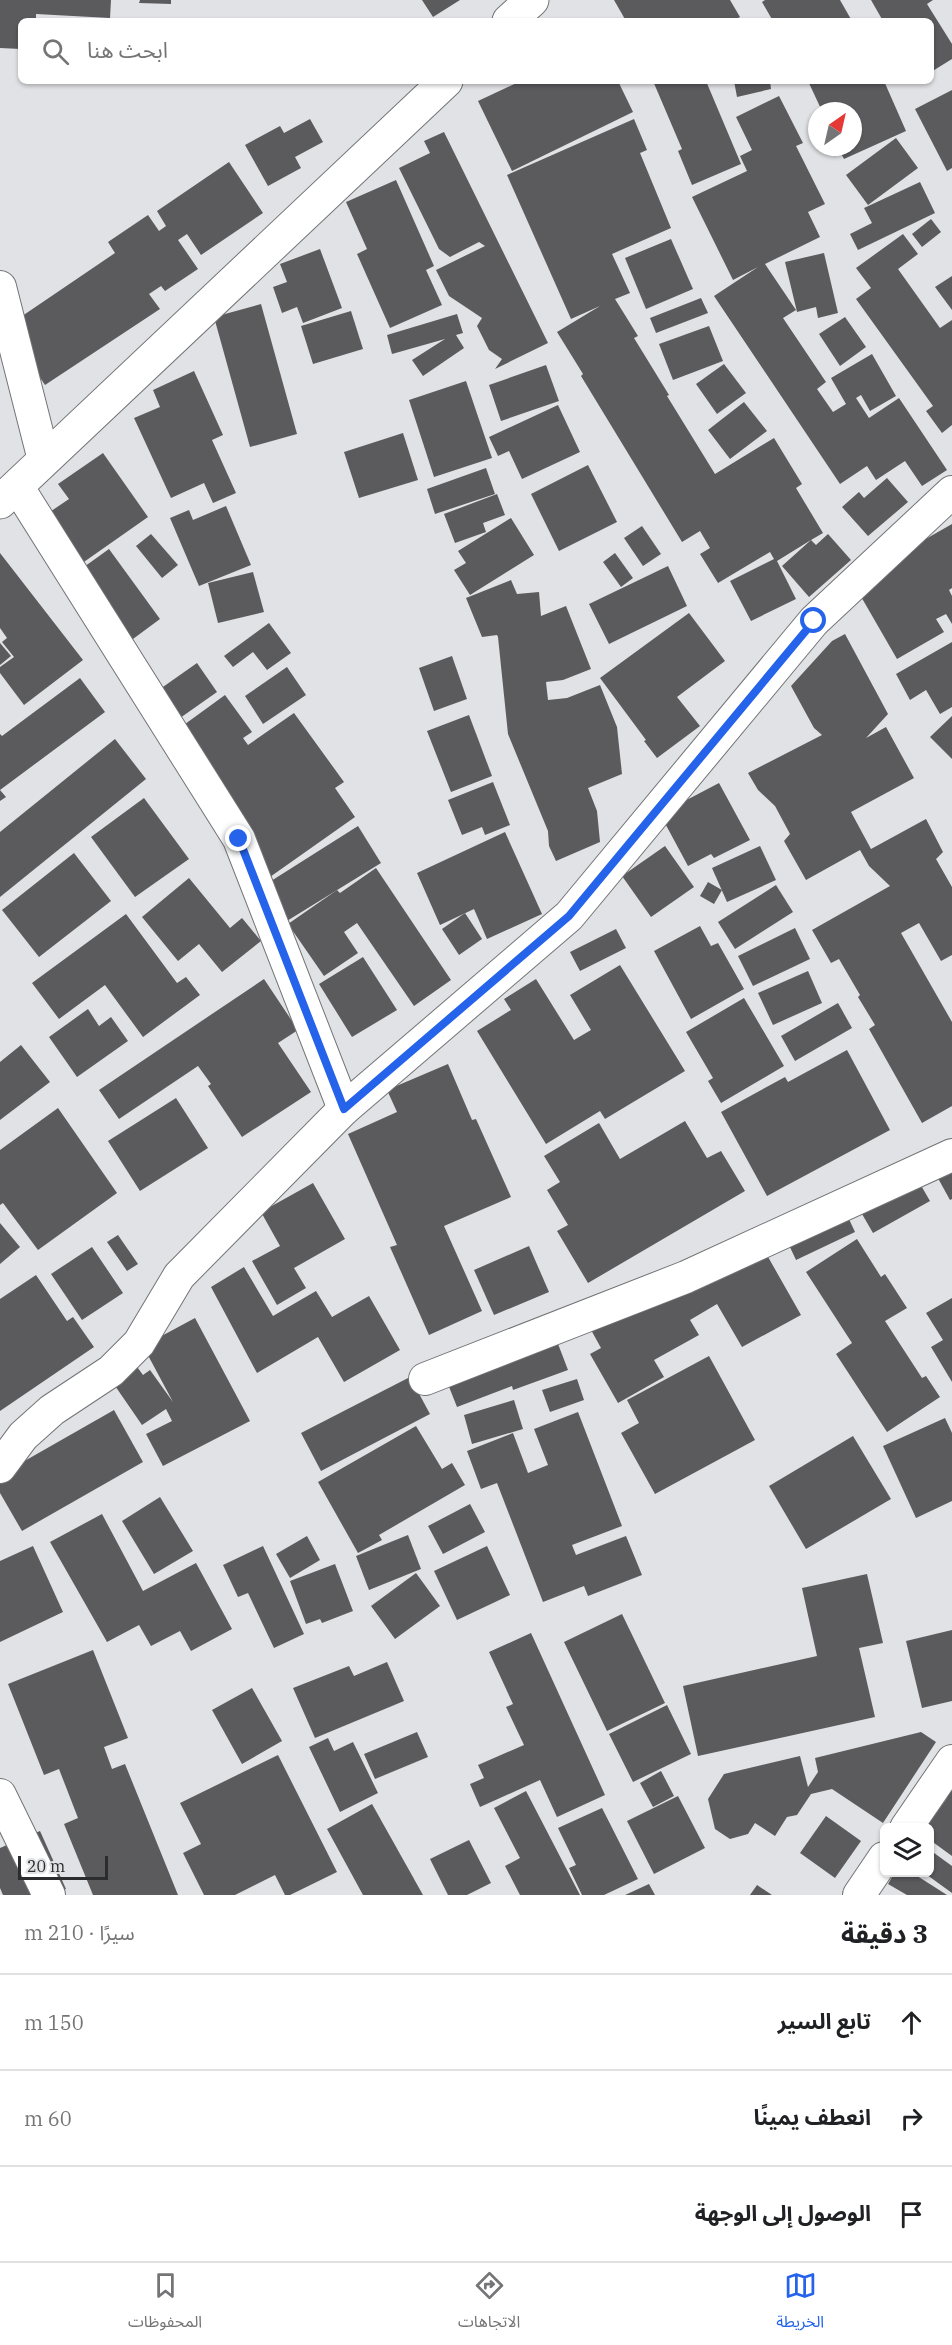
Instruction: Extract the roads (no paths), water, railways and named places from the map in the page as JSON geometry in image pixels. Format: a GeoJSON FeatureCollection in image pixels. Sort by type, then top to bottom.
{"type":"FeatureCollection","features":[{"type":"Feature","properties":{"kind":"street"},"geometry":{"type":"LineString","coordinates":[[512,18],[532,0]]}},
{"type":"Feature","properties":{"kind":"street"},"geometry":{"type":"LineString","coordinates":[[344,1109],[239,839],[8,494],[443,84]]}},
{"type":"Feature","properties":{"kind":"street"},"geometry":{"type":"LineString","coordinates":[[0,287],[44,460]]}},
{"type":"Feature","properties":{"kind":"street"},"geometry":{"type":"LineString","coordinates":[[0,1467],[23,1436],[52,1410],[111,1371],[139,1343],[179,1276],[344,1109],[569,916],[814,621],[952,492]]}},
{"type":"Feature","properties":{"kind":"street"},"geometry":{"type":"LineString","coordinates":[[425,1379],[686,1277],[952,1155]]}},
{"type":"Feature","properties":{"kind":"street"},"geometry":{"type":"LineString","coordinates":[[909,1823],[952,1761]]}},
{"type":"Feature","properties":{"kind":"street"},"geometry":{"type":"LineString","coordinates":[[0,1795],[49,1895]]}},
{"type":"Feature","properties":{"kind":"street"},"geometry":{"type":"LineString","coordinates":[[859,1895],[880,1865]]}}]}
